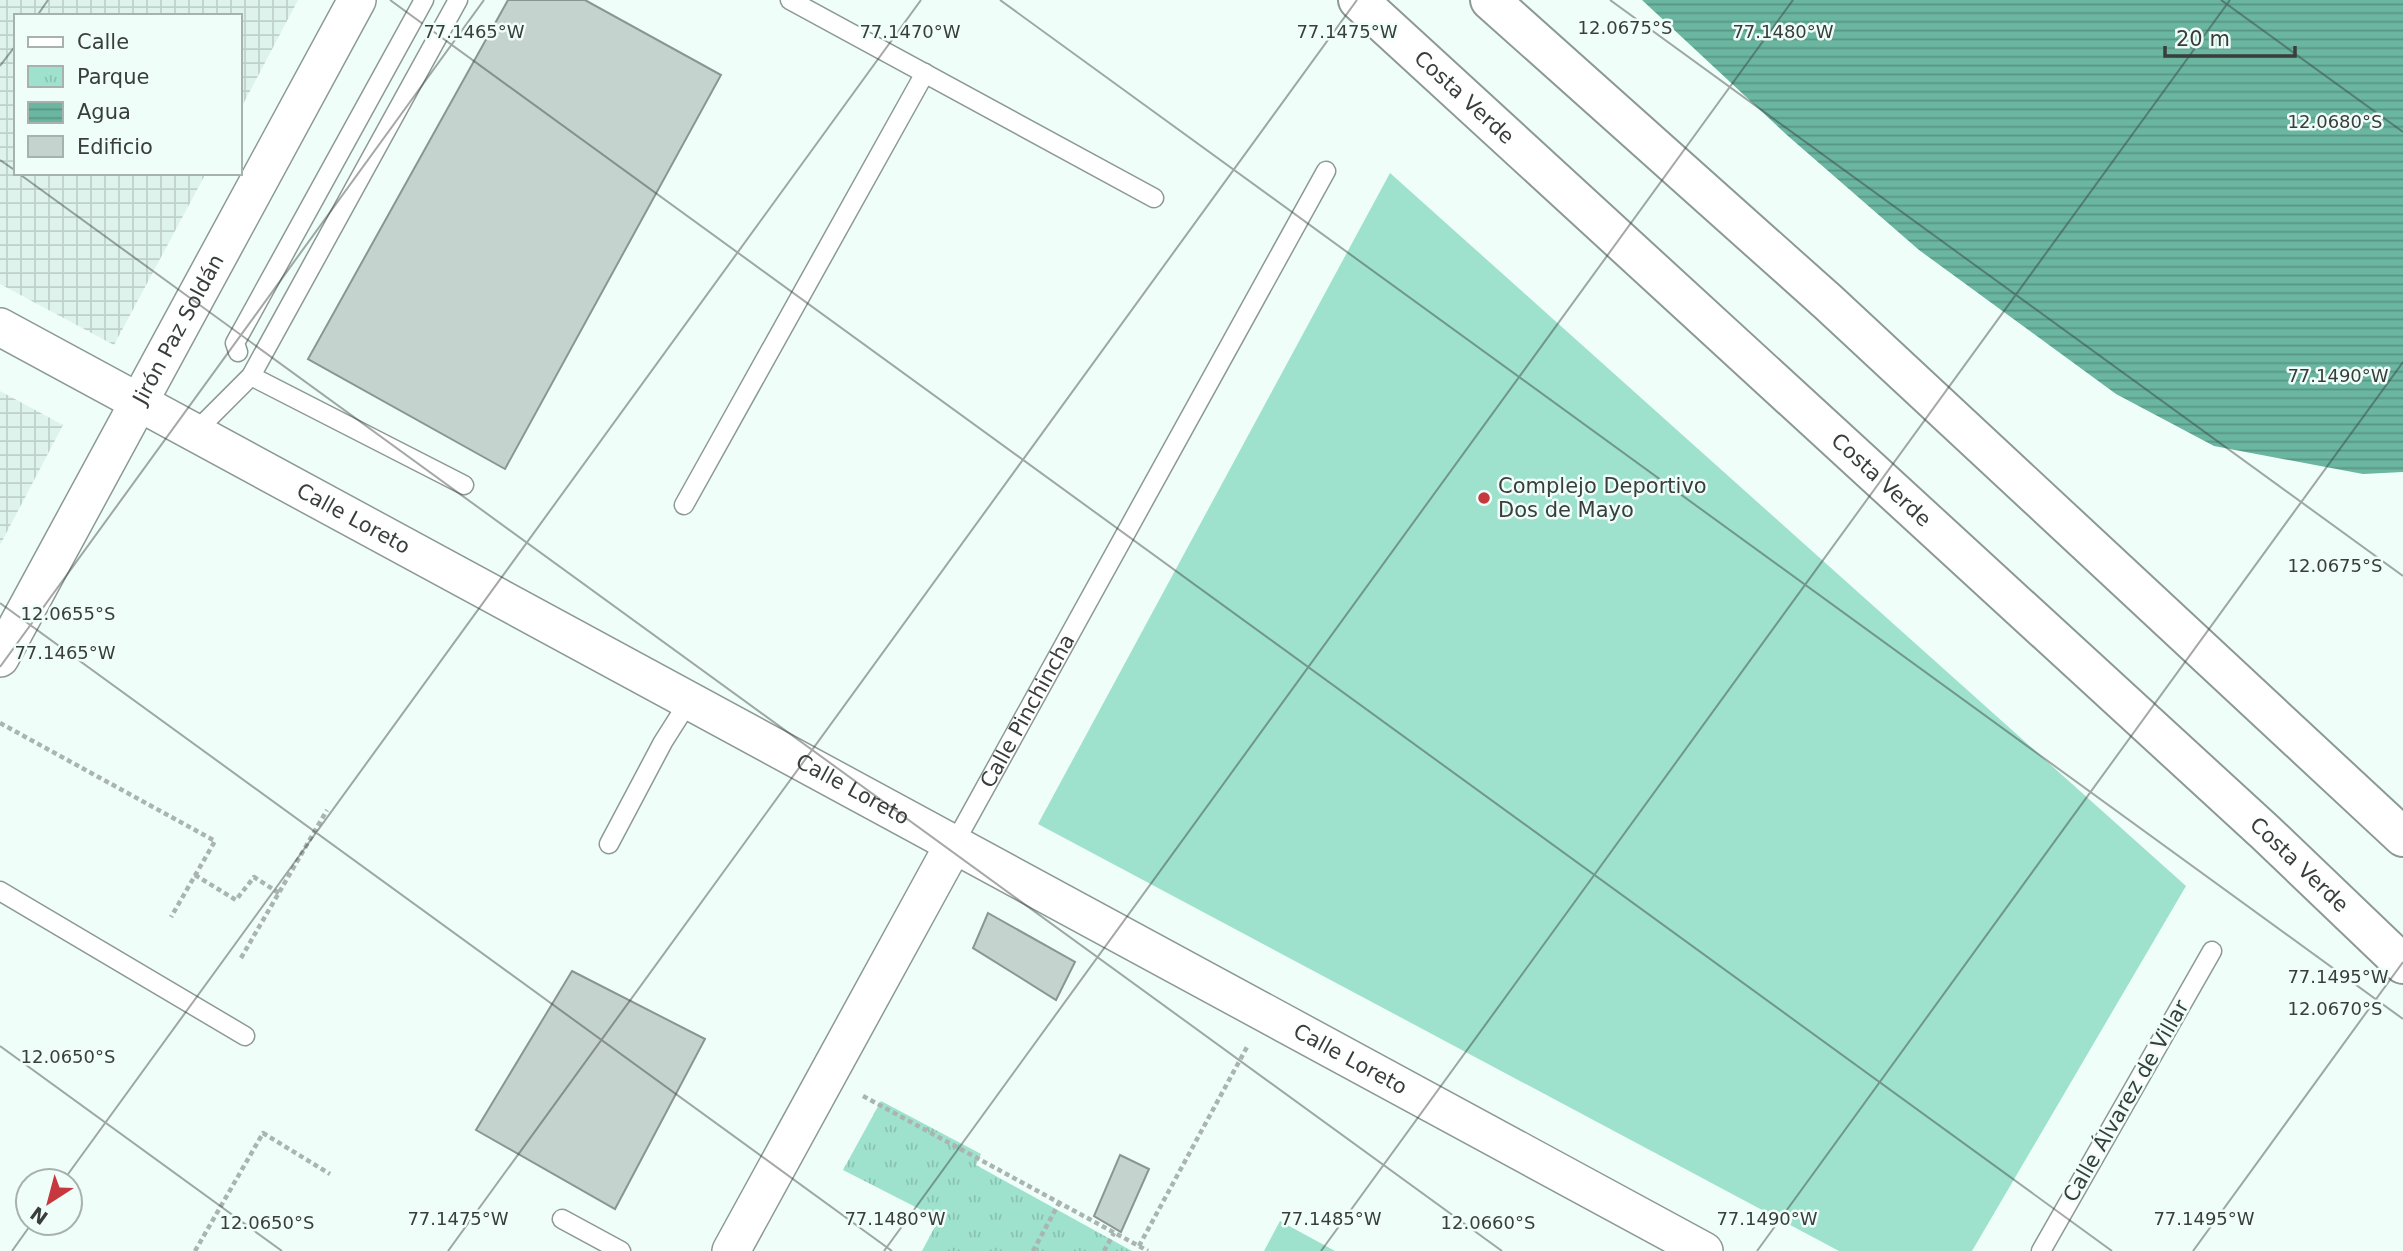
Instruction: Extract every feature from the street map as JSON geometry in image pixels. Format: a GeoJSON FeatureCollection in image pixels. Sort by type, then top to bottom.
{"type":"FeatureCollection","features":[{"type":"Feature","properties":{"kind":"highway","name":"Costa Verde"},"geometry":{"type":"LineString","coordinates":[[1358,0],[2255,824],[2403,964]]}},
{"type":"Feature","properties":{"kind":"highway"},"geometry":{"type":"LineString","coordinates":[[1490,0],[1828,302],[2403,837]]}},
{"type":"Feature","properties":{"kind":"street","name":"Jirón Paz Soldán"},"geometry":{"type":"LineString","coordinates":[[0,658],[357,0]]}},
{"type":"Feature","properties":{"kind":"street","name":"Calle Loreto"},"geometry":{"type":"LineString","coordinates":[[0,327],[1704,1251]]}},
{"type":"Feature","properties":{"kind":"street","name":"Calle Pinchincha"},"geometry":{"type":"LineString","coordinates":[[731,1251],[954,844]]}},
{"type":"Feature","properties":{"kind":"lane"},"geometry":{"type":"LineString","coordinates":[[238,352],[235,343],[424,0]]}},
{"type":"Feature","properties":{"kind":"lane"},"geometry":{"type":"LineString","coordinates":[[194,433],[251,376],[458,0]]}},
{"type":"Feature","properties":{"kind":"lane"},"geometry":{"type":"LineString","coordinates":[[790,0],[1154,198]]}},
{"type":"Feature","properties":{"kind":"lane"},"geometry":{"type":"LineString","coordinates":[[684,505],[925,73]]}},
{"type":"Feature","properties":{"kind":"lane","name":"Calle Pinchincha"},"geometry":{"type":"LineString","coordinates":[[954,844],[1326,171]]}},
{"type":"Feature","properties":{"kind":"lane"},"geometry":{"type":"LineString","coordinates":[[251,376],[464,485]]}},
{"type":"Feature","properties":{"kind":"lane"},"geometry":{"type":"LineString","coordinates":[[609,844],[663,742],[689,701]]}},
{"type":"Feature","properties":{"kind":"lane"},"geometry":{"type":"LineString","coordinates":[[0,891],[245,1036]]}},
{"type":"Feature","properties":{"kind":"lane","name":"Calle Álvarez de Villar"},"geometry":{"type":"LineString","coordinates":[[2041,1251],[2212,951]]}},
{"type":"Feature","properties":{"kind":"lane"},"geometry":{"type":"LineString","coordinates":[[562,1219],[621,1251]]}},
{"type":"Feature","properties":{"kind":"path"},"geometry":{"type":"LineString","coordinates":[[0,723],[215,841],[171,917]]}},
{"type":"Feature","properties":{"kind":"path"},"geometry":{"type":"LineString","coordinates":[[241,958],[327,810]]}},
{"type":"Feature","properties":{"kind":"path"},"geometry":{"type":"LineString","coordinates":[[195,875],[236,900],[254,877],[279,893]]}},
{"type":"Feature","properties":{"kind":"path"},"geometry":{"type":"LineString","coordinates":[[1139,1246],[1265,1013]]}},
{"type":"Feature","properties":{"kind":"path"},"geometry":{"type":"LineString","coordinates":[[827,1076],[1148,1251]]}},
{"type":"Feature","properties":{"kind":"path"},"geometry":{"type":"LineString","coordinates":[[195,1251],[263,1133],[330,1174]]}},
{"type":"Feature","properties":{"kind":"path"},"geometry":{"type":"LineString","coordinates":[[1033,1251],[1059,1203]]}},
{"type":"Feature","properties":{"kind":"path"},"geometry":{"type":"LineString","coordinates":[[1104,1251],[1114,1233]]}},
{"type":"Feature","properties":{"kind":"shaded area"},"geometry":{"type":"Polygon","coordinates":[[[0,0],[298,0],[242,106],[242,14],[14,14],[14,175],[205,175],[114,345],[0,284],[0,0]]]}},
{"type":"Feature","properties":{"kind":"shaded area"},"geometry":{"type":"Polygon","coordinates":[[[0,391],[63,425],[0,545],[0,391]]]}},
{"type":"Feature","properties":{"kind":"green space","name":"Complejo Deportivo Dos de Mayo"},"geometry":{"type":"Polygon","coordinates":[[[1390,173],[2186,886],[1972,1251],[1839,1251],[1038,824],[1390,173]]]}},
{"type":"Feature","properties":{"kind":"green space"},"geometry":{"type":"Polygon","coordinates":[[[881,1101],[981,1154],[976,1165],[1132,1251],[922,1251],[939,1219],[843,1170],[881,1101]]]}},
{"type":"Feature","properties":{"kind":"green space"},"geometry":{"type":"Polygon","coordinates":[[[1280,1221],[1335,1251],[1264,1251],[1280,1221]]]}},
{"type":"Feature","properties":{"kind":"water"},"geometry":{"type":"Polygon","coordinates":[[[1642,0],[2403,0],[2403,472],[2363,474],[2214,446],[2116,394],[1919,250],[1788,136],[1642,0]]]}},
{"type":"Feature","properties":{"kind":"building"},"geometry":{"type":"Polygon","coordinates":[[[508,0],[585,0],[721,75],[505,469],[308,359],[508,0]]]}},
{"type":"Feature","properties":{"kind":"building"},"geometry":{"type":"Polygon","coordinates":[[[988,913],[1075,962],[1056,1000],[973,948],[988,913]]]}},
{"type":"Feature","properties":{"kind":"building"},"geometry":{"type":"Polygon","coordinates":[[[572,971],[705,1039],[615,1209],[476,1130],[572,971]]]}},
{"type":"Feature","properties":{"kind":"building"},"geometry":{"type":"Polygon","coordinates":[[[1120,1155],[1149,1169],[1121,1232],[1094,1216],[1120,1155]]]}},
{"type":"Feature","properties":{"kind":"place","name":"Complejo Deportivo Dos de Mayo"},"geometry":{"type":"Point","coordinates":[1484,498]}}]}
